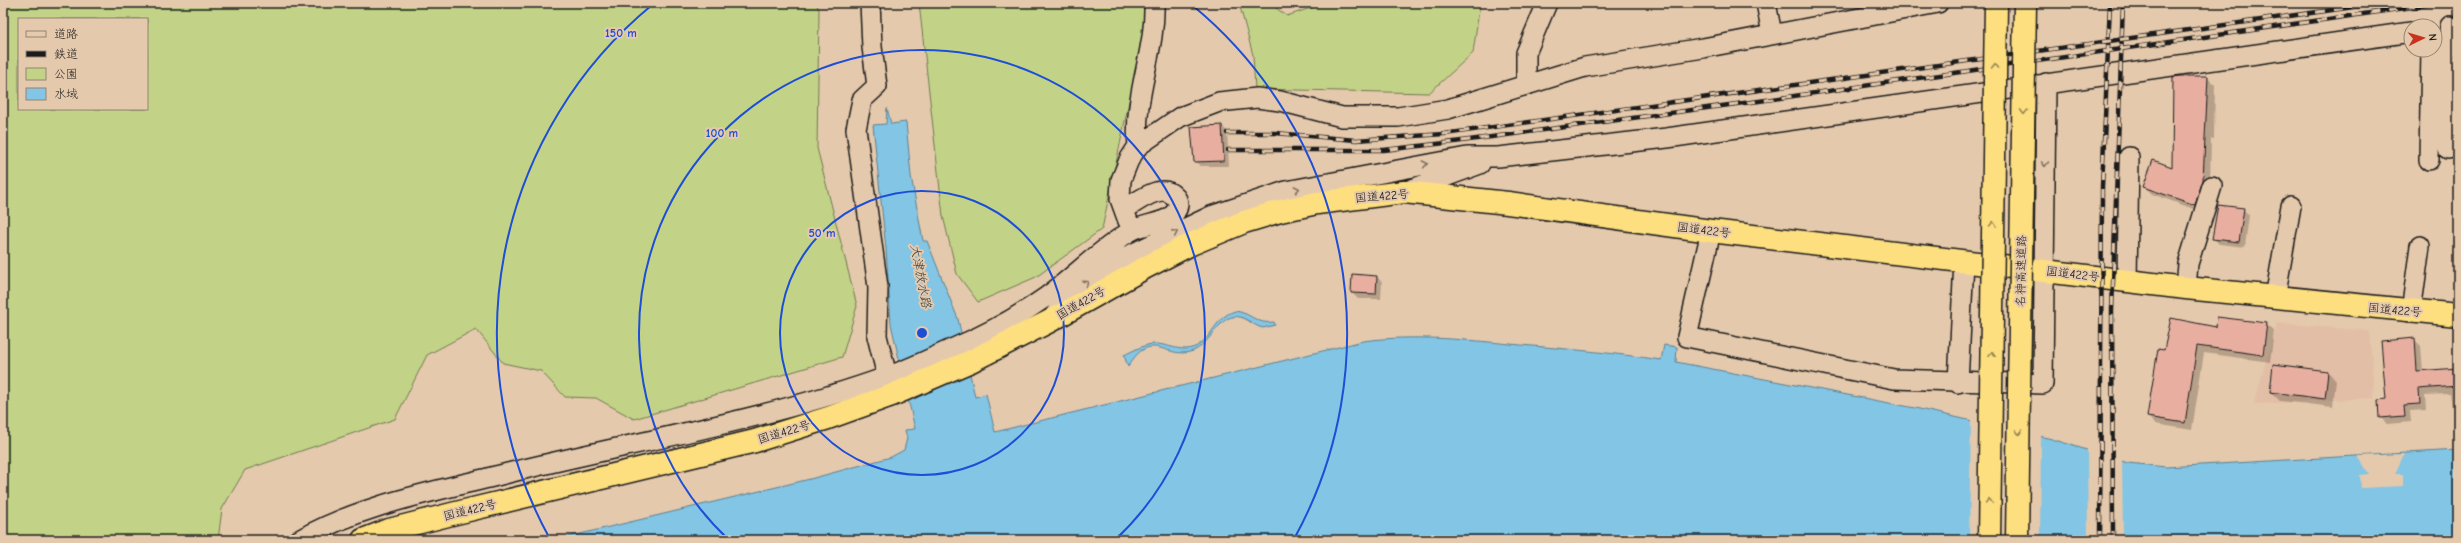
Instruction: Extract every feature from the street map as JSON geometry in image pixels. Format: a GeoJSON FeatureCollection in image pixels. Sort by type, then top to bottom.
{"type":"FeatureCollection","features":[{"type":"Feature","properties":{"kind":"highway"},"geometry":{"type":"LineString","coordinates":[[1989,540],[1996,3]]}},
{"type":"Feature","properties":{"kind":"highway","name":"名神高速道路"},"geometry":{"type":"LineString","coordinates":[[2017,540],[2025,3]]}},
{"type":"Feature","properties":{"kind":"highway","name":"国道422号"},"geometry":{"type":"LineString","coordinates":[[363,540],[389,530],[452,514],[755,441],[892,388],[971,361],[1050,321],[1143,258],[1191,244],[1244,222],[1280,211],[1328,202],[1404,192],[1508,203],[1711,231],[2186,288],[2411,312],[2458,315]]}},
{"type":"Feature","properties":{"kind":"street"},"geometry":{"type":"LineString","coordinates":[[870,3],[877,86],[862,100],[856,129],[878,287],[877,336],[892,388]]}},
{"type":"Feature","properties":{"kind":"street"},"geometry":{"type":"LineString","coordinates":[[1138,146],[1137,107],[1155,20],[1154,3]]}},
{"type":"Feature","properties":{"kind":"street"},"geometry":{"type":"LineString","coordinates":[[1526,84],[1526,54],[1547,3]]}},
{"type":"Feature","properties":{"kind":"street"},"geometry":{"type":"LineString","coordinates":[[1766,3],[1772,34]]}},
{"type":"Feature","properties":{"kind":"street"},"geometry":{"type":"LineString","coordinates":[[1938,3],[1703,48],[1585,66],[1448,109],[1398,117],[1342,117],[1257,98],[1219,102],[1180,117],[1138,146],[1129,160],[1121,180],[1120,199],[1143,258],[1211,216],[1286,191],[1467,157],[1498,157],[1667,138],[2403,33]]}},
{"type":"Feature","properties":{"kind":"street"},"geometry":{"type":"LineString","coordinates":[[2448,26],[2450,36],[2445,62],[2445,109],[2452,137]]}},
{"type":"Feature","properties":{"kind":"street"},"geometry":{"type":"LineString","coordinates":[[2429,160],[2431,58]]}},
{"type":"Feature","properties":{"kind":"street"},"geometry":{"type":"LineString","coordinates":[[1711,231],[1687,337],[1894,379],[1958,383],[2043,384],[2046,83]]}},
{"type":"Feature","properties":{"kind":"street"},"geometry":{"type":"LineString","coordinates":[[1404,192],[1498,157]]}},
{"type":"Feature","properties":{"kind":"street"},"geometry":{"type":"LineString","coordinates":[[2127,280],[2129,157]]}},
{"type":"Feature","properties":{"kind":"street"},"geometry":{"type":"LineString","coordinates":[[2186,288],[2188,264],[2212,186]]}},
{"type":"Feature","properties":{"kind":"street"},"geometry":{"type":"LineString","coordinates":[[299,540],[317,529],[360,512],[448,488],[793,406],[892,388],[1045,298],[1132,230],[1169,217],[1175,212],[1178,205],[1177,199],[1173,194],[1166,191],[1158,192],[1141,199],[1124,210]]}},
{"type":"Feature","properties":{"kind":"street"},"geometry":{"type":"LineString","coordinates":[[2275,298],[2291,206]]}},
{"type":"Feature","properties":{"kind":"street"},"geometry":{"type":"LineString","coordinates":[[2411,312],[2420,246]]}},
{"type":"Feature","properties":{"kind":"street"},"geometry":{"type":"LineString","coordinates":[[1958,383],[1964,261]]}},
{"type":"Feature","properties":{"kind":"street"},"geometry":{"type":"LineString","coordinates":[[448,488],[452,514]]}},
{"type":"Feature","properties":{"kind":"shaded area"},"geometry":{"type":"Polygon","coordinates":[[[2277,323],[2370,331],[2374,398],[2254,404],[2277,323]]]}},
{"type":"Feature","properties":{"kind":"green space"},"geometry":{"type":"Polygon","coordinates":[[[3,3],[816,3],[819,10],[817,148],[857,306],[842,357],[634,419],[596,398],[565,397],[541,371],[503,363],[476,329],[427,355],[395,419],[245,470],[222,509],[218,540],[3,540],[3,3]]]}},
{"type":"Feature","properties":{"kind":"green space"},"geometry":{"type":"Polygon","coordinates":[[[919,3],[1144,3],[1146,22],[1102,229],[1036,277],[978,302],[957,274],[943,216],[919,3]]]}},
{"type":"Feature","properties":{"kind":"green space"},"geometry":{"type":"Polygon","coordinates":[[[1239,3],[1269,3],[1287,16],[1325,3],[1480,3],[1473,53],[1429,93],[1255,89],[1253,55],[1239,3]]]}},
{"type":"Feature","properties":{"kind":"water","name":"大津放水路"},"geometry":{"type":"Polygon","coordinates":[[[887,108],[891,124],[906,122],[911,176],[923,241],[927,241],[958,319],[975,397],[986,394],[995,432],[1363,341],[1403,338],[1462,340],[1591,351],[1661,360],[1664,345],[1677,347],[1676,362],[1915,408],[2052,439],[2128,463],[2166,467],[2458,450],[2458,540],[555,540],[810,479],[891,457],[904,450],[907,438],[905,430],[915,429],[891,324],[886,249],[873,125],[886,124],[887,108]]]}},
{"type":"Feature","properties":{"kind":"water"},"geometry":{"type":"Polygon","coordinates":[[[1235,311],[1241,312],[1263,322],[1274,322],[1275,325],[1263,328],[1241,317],[1232,317],[1222,323],[1204,344],[1193,351],[1183,353],[1152,347],[1144,349],[1136,355],[1128,367],[1124,355],[1138,348],[1153,344],[1180,349],[1197,346],[1207,337],[1223,317],[1235,311]]]}},
{"type":"Feature","properties":{"kind":"pier"},"geometry":{"type":"Polygon","coordinates":[[[1971,418],[2041,434],[2040,540],[1969,540],[1971,418]]]}},
{"type":"Feature","properties":{"kind":"pier"},"geometry":{"type":"Polygon","coordinates":[[[2087,448],[2122,459],[2123,540],[2088,540],[2087,448]]]}},
{"type":"Feature","properties":{"kind":"pier"},"geometry":{"type":"Polygon","coordinates":[[[2404,454],[2395,474],[2403,474],[2403,486],[2361,488],[2360,475],[2369,474],[2358,456],[2404,454]]]}},
{"type":"Feature","properties":{"kind":"building"},"geometry":{"type":"Polygon","coordinates":[[[2208,76],[2203,180],[2195,205],[2143,187],[2153,160],[2172,167],[2173,77],[2208,76]]]}},
{"type":"Feature","properties":{"kind":"building"},"geometry":{"type":"Polygon","coordinates":[[[1222,125],[1224,161],[1194,162],[1191,127],[1222,125]]]}},
{"type":"Feature","properties":{"kind":"building"},"geometry":{"type":"Polygon","coordinates":[[[2218,205],[2244,208],[2239,242],[2212,239],[2218,205]]]}},
{"type":"Feature","properties":{"kind":"building"},"geometry":{"type":"Polygon","coordinates":[[[1352,274],[1377,276],[1376,294],[1351,293],[1352,274]]]}},
{"type":"Feature","properties":{"kind":"building"},"geometry":{"type":"Polygon","coordinates":[[[2217,317],[2267,323],[2263,355],[2197,346],[2185,423],[2147,417],[2158,349],[2164,350],[2171,318],[2216,327],[2217,317]]]}},
{"type":"Feature","properties":{"kind":"building"},"geometry":{"type":"Polygon","coordinates":[[[2415,338],[2417,371],[2458,368],[2458,386],[2419,389],[2420,404],[2404,405],[2405,416],[2379,418],[2378,400],[2386,399],[2381,341],[2415,338]]]}},
{"type":"Feature","properties":{"kind":"building"},"geometry":{"type":"Polygon","coordinates":[[[2273,364],[2328,371],[2325,399],[2270,392],[2273,364]]]}},
{"type":"Feature","properties":{"kind":"railway"},"geometry":{"type":"LineString","coordinates":[[2100,540],[2102,187],[2110,3]]}},
{"type":"Feature","properties":{"kind":"railway"},"geometry":{"type":"LineString","coordinates":[[2113,540],[2112,311],[2123,3]]}},
{"type":"Feature","properties":{"kind":"railway"},"geometry":{"type":"LineString","coordinates":[[1227,133],[1275,133],[1356,140],[1444,134],[2382,3]]}},
{"type":"Feature","properties":{"kind":"railway"},"geometry":{"type":"LineString","coordinates":[[1228,150],[1384,150],[1454,142],[1759,101],[2440,3]]}}]}
